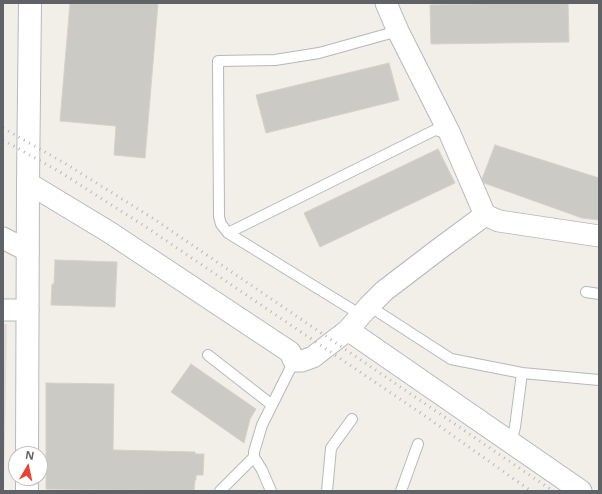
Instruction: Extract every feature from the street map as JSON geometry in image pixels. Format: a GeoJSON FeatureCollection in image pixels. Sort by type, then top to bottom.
{"type":"FeatureCollection","features":[{"type":"Feature","properties":{"kind":"street"},"geometry":{"type":"LineString","coordinates":[[27,446],[30,3]]}},
{"type":"Feature","properties":{"kind":"street"},"geometry":{"type":"LineString","coordinates":[[386,3],[398,31],[450,134],[485,215],[499,221],[599,236]]}},
{"type":"Feature","properties":{"kind":"street"},"geometry":{"type":"LineString","coordinates":[[28,183],[109,232],[290,352],[294,361],[302,361],[313,357],[360,317],[384,291],[485,215]]}},
{"type":"Feature","properties":{"kind":"street"},"geometry":{"type":"LineString","coordinates":[[3,238],[28,251]]}},
{"type":"Feature","properties":{"kind":"street"},"geometry":{"type":"LineString","coordinates":[[3,310],[28,310]]}},
{"type":"Feature","properties":{"kind":"street"},"geometry":{"type":"LineString","coordinates":[[360,317],[511,443],[581,491]]}},
{"type":"Feature","properties":{"kind":"lane"},"geometry":{"type":"LineString","coordinates":[[398,31],[319,52],[275,60],[218,61],[219,217],[221,224],[228,233],[360,317],[451,359],[522,373],[599,380]]}},
{"type":"Feature","properties":{"kind":"lane"},"geometry":{"type":"LineString","coordinates":[[228,233],[435,130],[450,134]]}},
{"type":"Feature","properties":{"kind":"lane"},"geometry":{"type":"LineString","coordinates":[[586,292],[599,294]]}},
{"type":"Feature","properties":{"kind":"lane"},"geometry":{"type":"LineString","coordinates":[[208,355],[272,405]]}},
{"type":"Feature","properties":{"kind":"lane"},"geometry":{"type":"LineString","coordinates":[[271,491],[262,470],[254,457],[254,452],[262,425],[294,361]]}},
{"type":"Feature","properties":{"kind":"lane"},"geometry":{"type":"LineString","coordinates":[[511,443],[515,427],[522,373]]}},
{"type":"Feature","properties":{"kind":"lane"},"geometry":{"type":"LineString","coordinates":[[327,491],[331,448],[352,419]]}},
{"type":"Feature","properties":{"kind":"lane"},"geometry":{"type":"LineString","coordinates":[[401,491],[418,444]]}},
{"type":"Feature","properties":{"kind":"lane"},"geometry":{"type":"LineString","coordinates":[[220,491],[254,457]]}},
{"type":"Feature","properties":{"kind":"shaded area"},"geometry":{"type":"Polygon","coordinates":[[[3,324],[7,324],[4,491],[3,491],[3,324]]]}},
{"type":"Feature","properties":{"kind":"building"},"geometry":{"type":"Polygon","coordinates":[[[70,3],[158,3],[145,158],[114,155],[116,126],[60,121],[70,3]]]}},
{"type":"Feature","properties":{"kind":"building"},"geometry":{"type":"Polygon","coordinates":[[[568,3],[569,42],[431,44],[430,5],[568,3]]]}},
{"type":"Feature","properties":{"kind":"building"},"geometry":{"type":"Polygon","coordinates":[[[389,63],[399,100],[266,133],[256,95],[389,63]]]}},
{"type":"Feature","properties":{"kind":"building"},"geometry":{"type":"Polygon","coordinates":[[[495,145],[599,178],[599,220],[582,218],[484,183],[482,179],[495,145]]]}},
{"type":"Feature","properties":{"kind":"building"},"geometry":{"type":"Polygon","coordinates":[[[438,149],[455,183],[320,247],[304,213],[438,149]]]}},
{"type":"Feature","properties":{"kind":"building"},"geometry":{"type":"Polygon","coordinates":[[[55,260],[117,262],[115,307],[51,305],[55,260]]]}},
{"type":"Feature","properties":{"kind":"building"},"geometry":{"type":"Polygon","coordinates":[[[191,364],[256,409],[250,419],[244,443],[171,392],[191,364]]]}},
{"type":"Feature","properties":{"kind":"building"},"geometry":{"type":"Polygon","coordinates":[[[46,383],[114,384],[113,450],[195,452],[195,454],[204,454],[203,475],[196,475],[194,491],[46,489],[46,486],[48,486],[48,446],[46,446],[46,383]]]}},
{"type":"Feature","properties":{"kind":"railway"},"geometry":{"type":"LineString","coordinates":[[3,128],[66,164],[154,219],[553,491]]}},
{"type":"Feature","properties":{"kind":"railway"},"geometry":{"type":"LineString","coordinates":[[3,140],[60,172],[146,227],[428,418],[531,491]]}}]}
